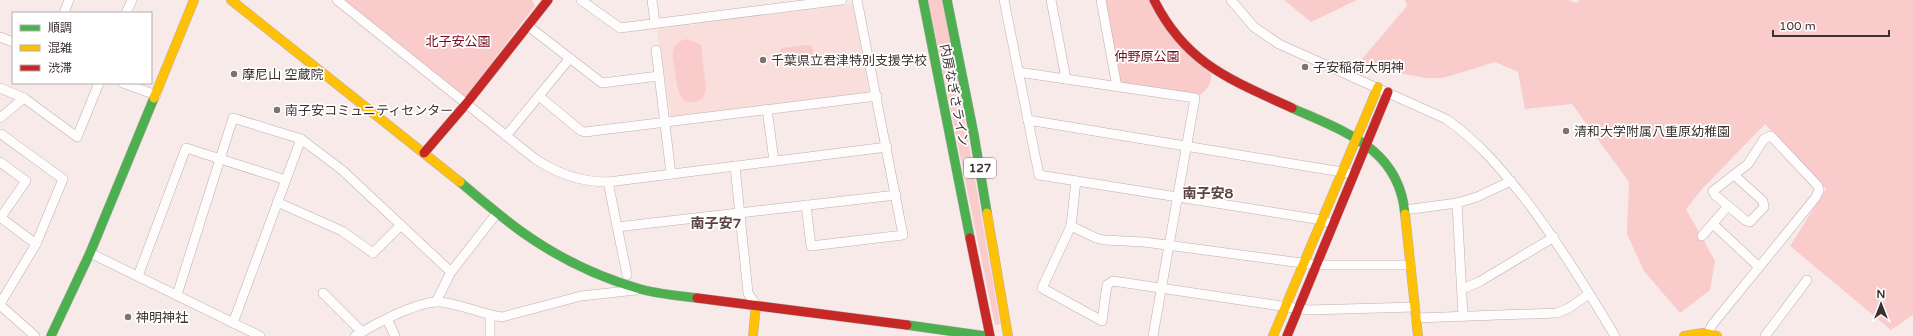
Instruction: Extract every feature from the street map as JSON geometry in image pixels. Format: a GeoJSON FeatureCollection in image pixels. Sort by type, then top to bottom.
{"type":"FeatureCollection","features":[{"type":"Feature","properties":{"kind":"main road"},"geometry":{"type":"LineString","coordinates":[[51,336],[90,253],[194,0]]}},
{"type":"Feature","properties":{"kind":"main road"},"geometry":{"type":"LineString","coordinates":[[231,0],[424,153],[497,213],[528,236],[565,259],[611,280],[662,294],[756,304],[985,336]]}},
{"type":"Feature","properties":{"kind":"main road","name":"内房なぎさライン"},"geometry":{"type":"LineString","coordinates":[[923,0],[990,336]]}},
{"type":"Feature","properties":{"kind":"main road","name":"内房なぎさライン"},"geometry":{"type":"LineString","coordinates":[[947,0],[974,136],[1008,336]]}},
{"type":"Feature","properties":{"kind":"main road"},"geometry":{"type":"LineString","coordinates":[[1154,0],[1171,30],[1200,60],[1226,78],[1355,138],[1378,154],[1390,169],[1399,187],[1405,210],[1418,336]]}},
{"type":"Feature","properties":{"kind":"main road"},"geometry":{"type":"LineString","coordinates":[[424,153],[466,104],[546,1]]}},
{"type":"Feature","properties":{"kind":"main road"},"geometry":{"type":"LineString","coordinates":[[1273,336],[1355,138],[1378,87]]}},
{"type":"Feature","properties":{"kind":"main road"},"geometry":{"type":"LineString","coordinates":[[1287,336],[1388,92]]}},
{"type":"Feature","properties":{"kind":"main road"},"geometry":{"type":"LineString","coordinates":[[753,336],[756,304]]}},
{"type":"Feature","properties":{"kind":"main road"},"geometry":{"type":"LineString","coordinates":[[1684,336],[1695,333],[1708,333],[1717,336]]}},
{"type":"Feature","properties":{"kind":"street"},"geometry":{"type":"LineString","coordinates":[[64,12],[69,0]]}},
{"type":"Feature","properties":{"kind":"street"},"geometry":{"type":"LineString","coordinates":[[126,12],[132,0]]}},
{"type":"Feature","properties":{"kind":"street"},"geometry":{"type":"LineString","coordinates":[[337,0],[506,136],[546,166],[561,174],[580,180],[608,182],[887,146]]}},
{"type":"Feature","properties":{"kind":"street"},"geometry":{"type":"LineString","coordinates":[[581,0],[620,28],[802,2],[842,0]]}},
{"type":"Feature","properties":{"kind":"street"},"geometry":{"type":"LineString","coordinates":[[652,0],[655,23]]}},
{"type":"Feature","properties":{"kind":"street"},"geometry":{"type":"LineString","coordinates":[[806,205],[811,246],[903,235],[887,146],[857,0]]}},
{"type":"Feature","properties":{"kind":"street"},"geometry":{"type":"LineString","coordinates":[[1004,0],[1039,175],[1322,220],[1333,225]]}},
{"type":"Feature","properties":{"kind":"street"},"geometry":{"type":"LineString","coordinates":[[1051,0],[1066,79]]}},
{"type":"Feature","properties":{"kind":"street"},"geometry":{"type":"LineString","coordinates":[[1101,0],[1118,87]]}},
{"type":"Feature","properties":{"kind":"street"},"geometry":{"type":"LineString","coordinates":[[1231,0],[1254,27],[1279,44],[1378,87],[1446,119],[1461,129],[1492,158],[1554,237],[1615,336]]}},
{"type":"Feature","properties":{"kind":"street"},"geometry":{"type":"LineString","coordinates":[[528,26],[602,83],[659,76]]}},
{"type":"Feature","properties":{"kind":"street"},"geometry":{"type":"LineString","coordinates":[[0,37],[12,42]]}},
{"type":"Feature","properties":{"kind":"street"},"geometry":{"type":"LineString","coordinates":[[656,50],[671,174]]}},
{"type":"Feature","properties":{"kind":"street"},"geometry":{"type":"LineString","coordinates":[[506,136],[570,58]]}},
{"type":"Feature","properties":{"kind":"street"},"geometry":{"type":"LineString","coordinates":[[1018,72],[1195,98],[1153,336]]}},
{"type":"Feature","properties":{"kind":"street"},"geometry":{"type":"LineString","coordinates":[[0,88],[24,98],[77,137],[98,84]]}},
{"type":"Feature","properties":{"kind":"street"},"geometry":{"type":"LineString","coordinates":[[126,84],[156,95]]}},
{"type":"Feature","properties":{"kind":"street"},"geometry":{"type":"LineString","coordinates":[[539,96],[581,131],[585,132],[876,96]]}},
{"type":"Feature","properties":{"kind":"street"},"geometry":{"type":"LineString","coordinates":[[0,118],[24,98]]}},
{"type":"Feature","properties":{"kind":"street"},"geometry":{"type":"LineString","coordinates":[[767,109],[774,161]]}},
{"type":"Feature","properties":{"kind":"street"},"geometry":{"type":"LineString","coordinates":[[177,295],[233,118],[301,139],[342,170],[451,272]]}},
{"type":"Feature","properties":{"kind":"street"},"geometry":{"type":"LineString","coordinates":[[1028,120],[1354,175]]}},
{"type":"Feature","properties":{"kind":"street"},"geometry":{"type":"LineString","coordinates":[[1,134],[63,179],[36,244],[0,305],[35,336]]}},
{"type":"Feature","properties":{"kind":"street"},"geometry":{"type":"LineString","coordinates":[[1708,333],[1712,324],[1816,197],[1819,190],[1818,186],[1771,136],[1764,139],[1748,164],[1713,191],[1715,195],[1744,220],[1750,222],[1764,207],[1763,201],[1734,175]]}},
{"type":"Feature","properties":{"kind":"street"},"geometry":{"type":"LineString","coordinates":[[233,323],[301,139]]}},
{"type":"Feature","properties":{"kind":"street"},"geometry":{"type":"LineString","coordinates":[[138,276],[186,148],[286,180]]}},
{"type":"Feature","properties":{"kind":"street"},"geometry":{"type":"LineString","coordinates":[[0,162],[26,181],[0,217],[36,244]]}},
{"type":"Feature","properties":{"kind":"street"},"geometry":{"type":"LineString","coordinates":[[735,166],[748,293],[756,304]]}},
{"type":"Feature","properties":{"kind":"street"},"geometry":{"type":"LineString","coordinates":[[1076,181],[1071,226],[1042,288],[1102,321],[1107,285],[1109,282],[1113,281],[1298,309],[1415,307]]}},
{"type":"Feature","properties":{"kind":"street"},"geometry":{"type":"LineString","coordinates":[[1405,210],[1457,203],[1477,197],[1511,181]]}},
{"type":"Feature","properties":{"kind":"street"},"geometry":{"type":"LineString","coordinates":[[608,182],[626,275]]}},
{"type":"Feature","properties":{"kind":"street"},"geometry":{"type":"LineString","coordinates":[[617,227],[896,195]]}},
{"type":"Feature","properties":{"kind":"street"},"geometry":{"type":"LineString","coordinates":[[277,202],[342,231],[373,253],[401,225]]}},
{"type":"Feature","properties":{"kind":"street"},"geometry":{"type":"LineString","coordinates":[[1457,203],[1463,316]]}},
{"type":"Feature","properties":{"kind":"street"},"geometry":{"type":"LineString","coordinates":[[1702,236],[1728,206]]}},
{"type":"Feature","properties":{"kind":"street"},"geometry":{"type":"LineString","coordinates":[[436,302],[451,272],[497,213]]}},
{"type":"Feature","properties":{"kind":"street"},"geometry":{"type":"LineString","coordinates":[[1712,224],[1737,245],[1738,249],[1759,267]]}},
{"type":"Feature","properties":{"kind":"street"},"geometry":{"type":"LineString","coordinates":[[1071,226],[1100,239],[1169,245],[1317,265],[1411,266]]}},
{"type":"Feature","properties":{"kind":"street"},"geometry":{"type":"LineString","coordinates":[[1462,289],[1479,282],[1554,237]]}},
{"type":"Feature","properties":{"kind":"street"},"geometry":{"type":"LineString","coordinates":[[90,253],[260,336]]}},
{"type":"Feature","properties":{"kind":"street"},"geometry":{"type":"LineString","coordinates":[[1765,336],[1807,280]]}},
{"type":"Feature","properties":{"kind":"street"},"geometry":{"type":"LineString","coordinates":[[323,293],[359,334],[420,304],[436,302],[490,316],[502,317],[581,296],[640,289]]}},
{"type":"Feature","properties":{"kind":"street"},"geometry":{"type":"LineString","coordinates":[[1416,318],[1557,313],[1569,308],[1589,294]]}},
{"type":"Feature","properties":{"kind":"street"},"geometry":{"type":"LineString","coordinates":[[490,316],[490,336]]}},
{"type":"Feature","properties":{"kind":"street"},"geometry":{"type":"LineString","coordinates":[[387,319],[395,336]]}},
{"type":"Feature","properties":{"kind":"shaded area","name":"千葉県立君津特別支援学校"},"geometry":{"type":"Polygon","coordinates":[[[850,4],[853,6],[869,93],[671,118],[657,32],[659,29],[850,4]]]}},
{"type":"Feature","properties":{"kind":"green space","name":"北子安公園"},"geometry":{"type":"Polygon","coordinates":[[[341,0],[532,0],[535,6],[464,99],[341,0]]]}},
{"type":"Feature","properties":{"kind":"green space"},"geometry":{"type":"Polygon","coordinates":[[[928,0],[944,0],[1000,324],[995,325],[928,0]]]}},
{"type":"Feature","properties":{"kind":"green space","name":"仲野原公園"},"geometry":{"type":"Polygon","coordinates":[[[1105,0],[1148,0],[1211,74],[1211,81],[1207,88],[1200,95],[1122,83],[1119,77],[1105,0]]]}},
{"type":"Feature","properties":{"kind":"green space"},"geometry":{"type":"Polygon","coordinates":[[[1284,0],[1357,0],[1311,22],[1284,0]]]}},
{"type":"Feature","properties":{"kind":"green space"},"geometry":{"type":"Polygon","coordinates":[[[1405,0],[1568,0],[1577,3],[1579,0],[1913,0],[1913,315],[1891,330],[1790,246],[1826,189],[1765,124],[1703,188],[1686,209],[1715,261],[1710,290],[1680,313],[1644,271],[1627,234],[1629,182],[1572,104],[1525,109],[1518,72],[1495,62],[1443,78],[1425,78],[1357,65],[1407,6],[1405,0]]]}},
{"type":"Feature","properties":{"kind":"green space"},"geometry":{"type":"Polygon","coordinates":[[[688,39],[701,45],[706,90],[703,98],[695,102],[688,102],[680,96],[673,54],[676,44],[688,39]]]}},
{"type":"Feature","properties":{"kind":"green space"},"geometry":{"type":"Polygon","coordinates":[[[807,45],[811,46],[813,49],[813,55],[810,57],[783,60],[780,58],[779,52],[782,48],[807,45]]]}},
{"type":"Feature","properties":{"kind":"traffic: fast"},"geometry":{"type":"LineString","coordinates":[[923,0],[970,238]]}},
{"type":"Feature","properties":{"kind":"traffic: fast"},"geometry":{"type":"LineString","coordinates":[[947,0],[974,135],[987,213]]}},
{"type":"Feature","properties":{"kind":"traffic: fast"},"geometry":{"type":"LineString","coordinates":[[51,336],[90,253],[154,98]]}},
{"type":"Feature","properties":{"kind":"traffic: fast"},"geometry":{"type":"LineString","coordinates":[[1292,108],[1331,125],[1349,135],[1366,145],[1381,158],[1392,173],[1401,191],[1405,214]]}},
{"type":"Feature","properties":{"kind":"traffic: fast"},"geometry":{"type":"LineString","coordinates":[[460,182],[522,232],[549,250],[578,265],[609,279],[640,289],[661,294],[697,298]]}},
{"type":"Feature","properties":{"kind":"traffic: fast"},"geometry":{"type":"LineString","coordinates":[[907,325],[985,336]]}},
{"type":"Feature","properties":{"kind":"traffic: slow"},"geometry":{"type":"LineString","coordinates":[[154,98],[194,0]]}},
{"type":"Feature","properties":{"kind":"traffic: slow"},"geometry":{"type":"LineString","coordinates":[[231,0],[460,182]]}},
{"type":"Feature","properties":{"kind":"traffic: slow"},"geometry":{"type":"LineString","coordinates":[[1273,336],[1378,87]]}},
{"type":"Feature","properties":{"kind":"traffic: slow"},"geometry":{"type":"LineString","coordinates":[[987,213],[1008,336]]}},
{"type":"Feature","properties":{"kind":"traffic: slow"},"geometry":{"type":"LineString","coordinates":[[1405,214],[1418,336]]}},
{"type":"Feature","properties":{"kind":"traffic: slow"},"geometry":{"type":"LineString","coordinates":[[753,336],[756,305]]}},
{"type":"Feature","properties":{"kind":"traffic: slow"},"geometry":{"type":"LineString","coordinates":[[1684,336],[1703,333],[1717,336]]}},
{"type":"Feature","properties":{"kind":"traffic: jam"},"geometry":{"type":"LineString","coordinates":[[424,153],[466,104],[548,0]]}},
{"type":"Feature","properties":{"kind":"traffic: jam"},"geometry":{"type":"LineString","coordinates":[[1154,0],[1180,40],[1212,68],[1249,88],[1292,108]]}},
{"type":"Feature","properties":{"kind":"traffic: jam"},"geometry":{"type":"LineString","coordinates":[[1287,336],[1388,92]]}},
{"type":"Feature","properties":{"kind":"traffic: jam"},"geometry":{"type":"LineString","coordinates":[[970,238],[990,336]]}},
{"type":"Feature","properties":{"kind":"traffic: jam"},"geometry":{"type":"LineString","coordinates":[[697,298],[907,325]]}},
{"type":"Feature","properties":{"kind":"place","name":"千葉県立君津特別支援学校"},"geometry":{"type":"Point","coordinates":[763,60]}},
{"type":"Feature","properties":{"kind":"place","name":"子安稲荷大明神"},"geometry":{"type":"Point","coordinates":[1305,67]}},
{"type":"Feature","properties":{"kind":"place","name":"摩尼山 空蔵院"},"geometry":{"type":"Point","coordinates":[234,74]}},
{"type":"Feature","properties":{"kind":"place","name":"南子安コミュニティセンター"},"geometry":{"type":"Point","coordinates":[277,110]}},
{"type":"Feature","properties":{"kind":"place","name":"清和大学附属八重原幼稚園"},"geometry":{"type":"Point","coordinates":[1566,131]}},
{"type":"Feature","properties":{"kind":"place","name":"神明神社"},"geometry":{"type":"Point","coordinates":[128,317]}},
{"type":"Feature","properties":{"kind":"district","name":"南子安8"},"geometry":{"type":"Point","coordinates":[1208,193]}},
{"type":"Feature","properties":{"kind":"district","name":"南子安7"},"geometry":{"type":"Point","coordinates":[716,223]}}]}
